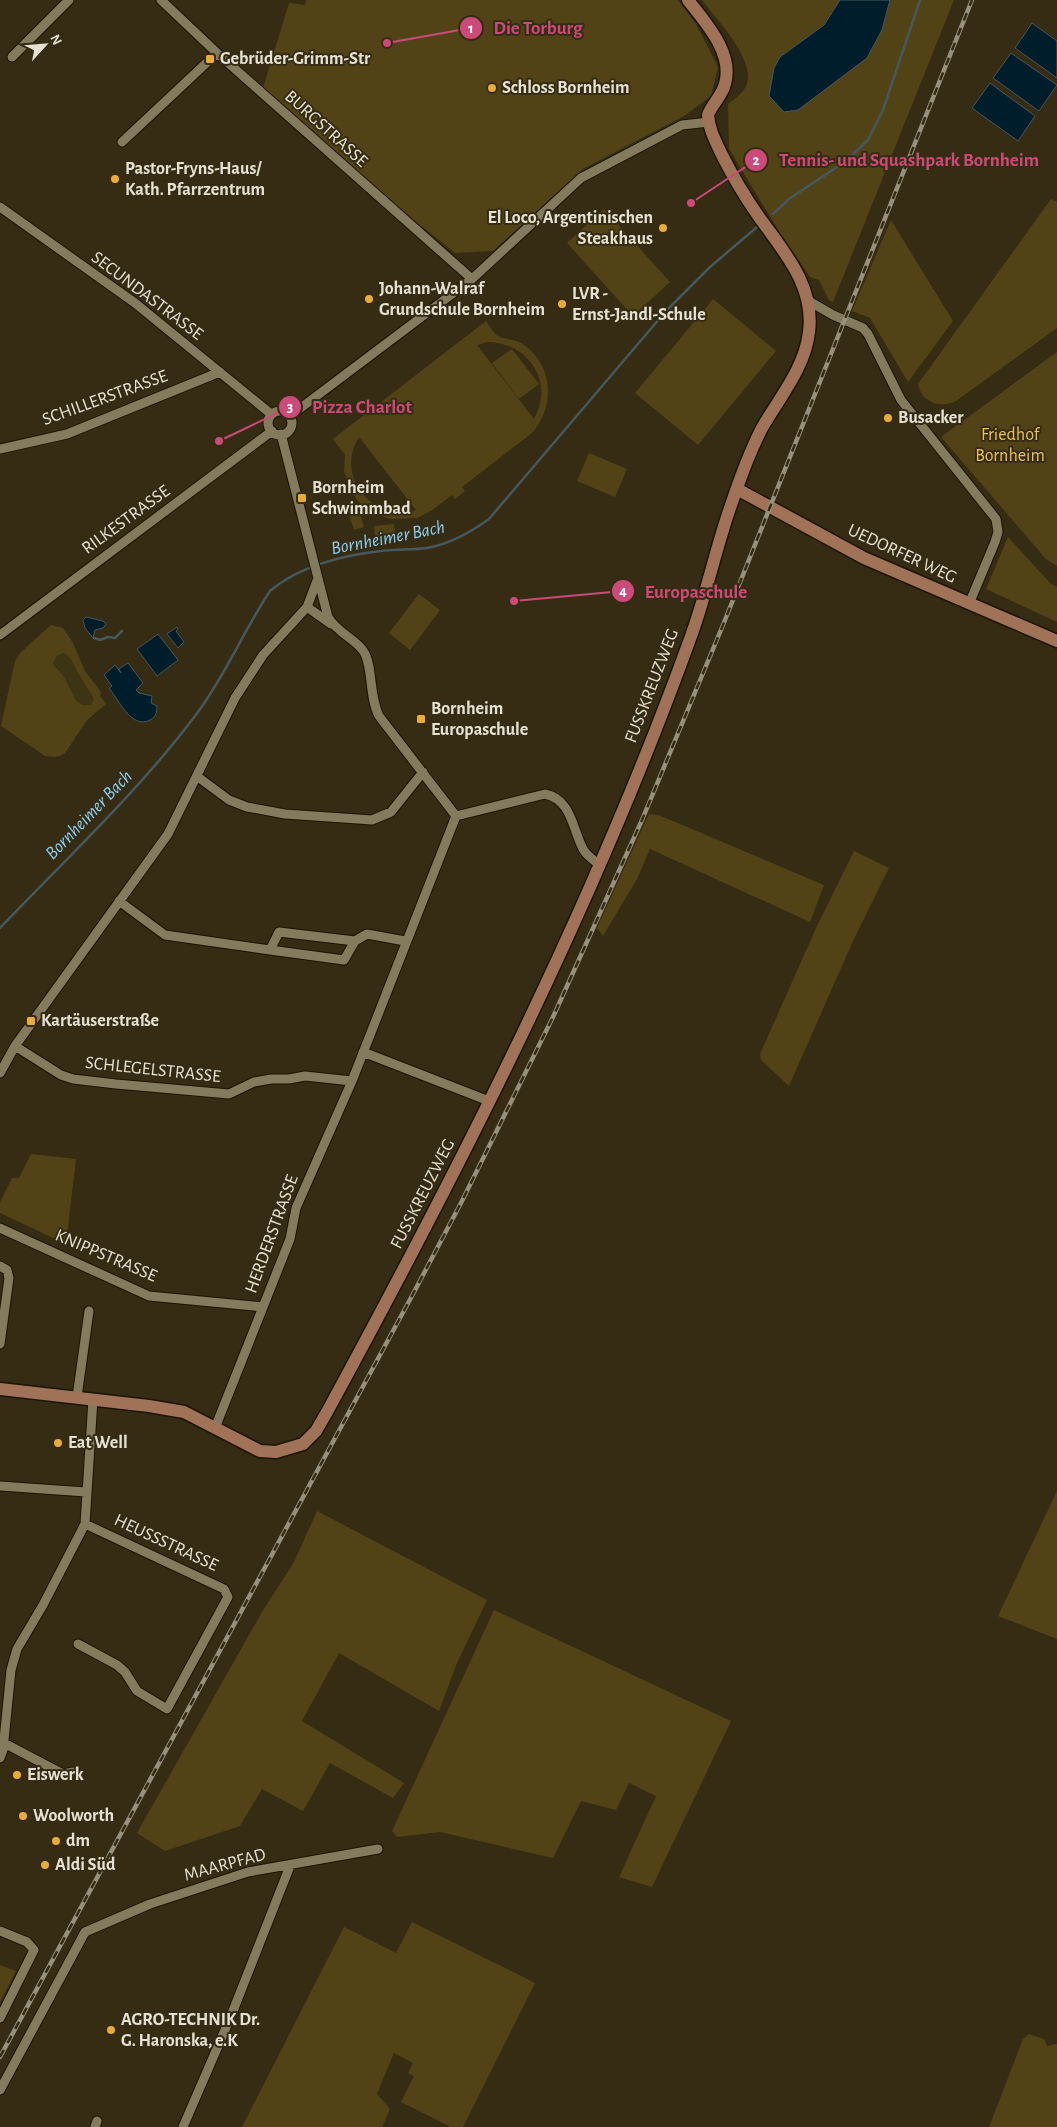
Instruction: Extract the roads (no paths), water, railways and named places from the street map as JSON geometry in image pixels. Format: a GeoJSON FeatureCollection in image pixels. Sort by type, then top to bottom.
{"type":"FeatureCollection","features":[{"type":"Feature","properties":{"kind":"street"},"geometry":{"type":"LineString","coordinates":[[12,57],[69,0]]}},
{"type":"Feature","properties":{"kind":"street","name":"BURGSTRASSE"},"geometry":{"type":"LineString","coordinates":[[161,0],[217,53],[472,278]]}},
{"type":"Feature","properties":{"kind":"street"},"geometry":{"type":"LineString","coordinates":[[290,416],[472,278],[581,178],[682,126],[708,122],[710,109],[722,93],[727,74],[723,58],[711,30],[688,0]]}},
{"type":"Feature","properties":{"kind":"street"},"geometry":{"type":"LineString","coordinates":[[122,142],[217,53]]}},
{"type":"Feature","properties":{"kind":"street","name":"FUSSKREUZWEG"},"geometry":{"type":"LineString","coordinates":[[0,1389],[93,1399],[184,1412],[260,1451],[276,1452],[303,1444],[316,1430],[393,1290],[489,1101],[600,865],[692,634],[737,488],[759,434],[801,361],[809,332],[804,285],[792,263],[740,190],[726,164],[708,122]]}},
{"type":"Feature","properties":{"kind":"street","name":"SECUNDASTRASSE"},"geometry":{"type":"LineString","coordinates":[[0,207],[135,303],[271,414]]}},
{"type":"Feature","properties":{"kind":"street"},"geometry":{"type":"LineString","coordinates":[[807,300],[833,315],[862,328],[868,334],[901,400],[996,519],[998,532],[995,542],[969,604]]}},
{"type":"Feature","properties":{"kind":"street","name":"SCHILLERSTRASSE"},"geometry":{"type":"LineString","coordinates":[[0,449],[67,434],[220,372]]}},
{"type":"Feature","properties":{"kind":"street"},"geometry":{"type":"LineString","coordinates":[[290,416],[281,411],[271,414],[268,425],[276,433],[314,560],[325,609],[332,625]]}},
{"type":"Feature","properties":{"kind":"street"},"geometry":{"type":"LineString","coordinates":[[276,433],[290,428],[290,416]]}},
{"type":"Feature","properties":{"kind":"street","name":"RILKESTRASSE"},"geometry":{"type":"LineString","coordinates":[[0,635],[276,433]]}},
{"type":"Feature","properties":{"kind":"street","name":"UEDORFER WEG"},"geometry":{"type":"LineString","coordinates":[[737,488],[864,558],[1057,641]]}},
{"type":"Feature","properties":{"kind":"street"},"geometry":{"type":"LineString","coordinates":[[0,1073],[15,1046],[168,834],[236,698],[263,655],[307,607],[318,578]]}},
{"type":"Feature","properties":{"kind":"street"},"geometry":{"type":"LineString","coordinates":[[307,607],[364,652],[374,707],[456,816],[545,794],[551,795],[561,801],[569,813],[583,849],[590,858],[600,865]]}},
{"type":"Feature","properties":{"kind":"street"},"geometry":{"type":"LineString","coordinates":[[198,777],[229,800],[248,807],[286,814],[372,820],[391,812],[423,772]]}},
{"type":"Feature","properties":{"kind":"street","name":"HERDERSTRASSE"},"geometry":{"type":"LineString","coordinates":[[215,1428],[290,1239],[296,1208],[364,1052],[405,941],[456,816]]}},
{"type":"Feature","properties":{"kind":"street"},"geometry":{"type":"LineString","coordinates":[[119,901],[165,935],[270,950],[344,960],[355,941],[367,934],[405,941]]}},
{"type":"Feature","properties":{"kind":"street"},"geometry":{"type":"LineString","coordinates":[[270,950],[279,932],[355,941]]}},
{"type":"Feature","properties":{"kind":"street","name":"SCHLEGELSTRASSE"},"geometry":{"type":"LineString","coordinates":[[15,1046],[61,1075],[73,1079],[116,1084],[229,1094],[254,1082],[271,1079],[289,1079],[305,1076],[352,1081]]}},
{"type":"Feature","properties":{"kind":"street"},"geometry":{"type":"LineString","coordinates":[[364,1052],[489,1101]]}},
{"type":"Feature","properties":{"kind":"street","name":"KNIPPSTRASSE"},"geometry":{"type":"LineString","coordinates":[[0,1228],[149,1296],[263,1306]]}},
{"type":"Feature","properties":{"kind":"street"},"geometry":{"type":"LineString","coordinates":[[0,1266],[7,1270],[9,1278],[0,1344]]}},
{"type":"Feature","properties":{"kind":"street"},"geometry":{"type":"LineString","coordinates":[[77,1397],[89,1311]]}},
{"type":"Feature","properties":{"kind":"street"},"geometry":{"type":"LineString","coordinates":[[0,1758],[4,1743],[12,1670],[17,1649],[43,1605],[85,1524],[93,1399]]}},
{"type":"Feature","properties":{"kind":"street"},"geometry":{"type":"LineString","coordinates":[[0,1495],[0,1486],[86,1492]]}},
{"type":"Feature","properties":{"kind":"street","name":"HEUSSSTRASSE"},"geometry":{"type":"LineString","coordinates":[[78,1644],[117,1665],[125,1672],[137,1691],[167,1709],[228,1597],[224,1589],[85,1524]]}},
{"type":"Feature","properties":{"kind":"street"},"geometry":{"type":"LineString","coordinates":[[4,1743],[63,1774],[74,1772]]}},
{"type":"Feature","properties":{"kind":"street","name":"MAARPFAD"},"geometry":{"type":"LineString","coordinates":[[0,2090],[86,1932],[150,1904],[248,1872],[378,1849]]}},
{"type":"Feature","properties":{"kind":"street"},"geometry":{"type":"LineString","coordinates":[[183,2127],[231,2016],[290,1866]]}},
{"type":"Feature","properties":{"kind":"street"},"geometry":{"type":"LineString","coordinates":[[0,1931],[32,1945],[31,1956],[0,2018]]}},
{"type":"Feature","properties":{"kind":"water"},"geometry":{"type":"Polygon","coordinates":[[[840,0],[890,0],[882,30],[867,58],[798,110],[784,112],[769,96],[774,68],[780,57],[824,25],[840,0]]]}},
{"type":"Feature","properties":{"kind":"water"},"geometry":{"type":"Polygon","coordinates":[[[1032,23],[1057,41],[1057,78],[1015,48],[1032,23]]]}},
{"type":"Feature","properties":{"kind":"water"},"geometry":{"type":"Polygon","coordinates":[[[1011,53],[1057,85],[1039,111],[993,78],[1011,53]]]}},
{"type":"Feature","properties":{"kind":"water"},"geometry":{"type":"Polygon","coordinates":[[[990,83],[1035,116],[1018,141],[972,108],[990,83]]]}},
{"type":"Feature","properties":{"kind":"water"},"geometry":{"type":"Polygon","coordinates":[[[86,617],[103,621],[106,624],[103,628],[95,630],[93,638],[85,628],[83,620],[86,617]]]}},
{"type":"Feature","properties":{"kind":"water"},"geometry":{"type":"Polygon","coordinates":[[[177,627],[176,631],[184,642],[178,648],[167,634],[177,627]]]}},
{"type":"Feature","properties":{"kind":"water"},"geometry":{"type":"Polygon","coordinates":[[[158,634],[178,660],[157,676],[137,649],[158,634]]]}},
{"type":"Feature","properties":{"kind":"water"},"geometry":{"type":"Polygon","coordinates":[[[128,663],[143,683],[136,690],[139,693],[152,696],[151,703],[157,706],[156,714],[150,720],[143,722],[131,717],[109,688],[112,686],[104,675],[115,665],[121,673],[119,669],[128,663]]]}},
{"type":"Feature","properties":{"kind":"waterway","name":"Bornheimer Bach"},"geometry":{"type":"LineString","coordinates":[[773,214],[789,199],[846,161],[868,140],[883,110],[920,0]]}},
{"type":"Feature","properties":{"kind":"waterway","name":"Bornheimer Bach"},"geometry":{"type":"LineString","coordinates":[[0,928],[128,796],[176,741],[208,697],[270,591],[294,575],[322,563],[352,555],[387,550],[421,549],[444,544],[460,537],[489,519],[666,311],[710,267],[757,227]]}},
{"type":"Feature","properties":{"kind":"waterway"},"geometry":{"type":"LineString","coordinates":[[94,638],[100,640],[108,637],[115,638],[122,631]]}},
{"type":"Feature","properties":{"kind":"railway"},"geometry":{"type":"LineString","coordinates":[[0,2057],[413,1294],[462,1201],[553,1017],[642,820],[723,625],[972,0]]}},
{"type":"Feature","properties":{"kind":"place","name":"Die Torburg"},"geometry":{"type":"Point","coordinates":[387,43]}},
{"type":"Feature","properties":{"kind":"place","name":"Gebrüder-Grimm-Str"},"geometry":{"type":"Point","coordinates":[210,59]}},
{"type":"Feature","properties":{"kind":"place","name":"Schloss Bornheim"},"geometry":{"type":"Point","coordinates":[492,88]}},
{"type":"Feature","properties":{"kind":"place","name":"Pastor-Fryns-Haus/ Kath. Pfarrzentrum"},"geometry":{"type":"Point","coordinates":[115,179]}},
{"type":"Feature","properties":{"kind":"place","name":"Tennis- und Squashpark Bornheim"},"geometry":{"type":"Point","coordinates":[691,203]}},
{"type":"Feature","properties":{"kind":"place","name":"El Loco, Argentinischen Steakhaus"},"geometry":{"type":"Point","coordinates":[663,228]}},
{"type":"Feature","properties":{"kind":"place","name":"Johann-Walraf Grundschule Bornheim"},"geometry":{"type":"Point","coordinates":[369,299]}},
{"type":"Feature","properties":{"kind":"place","name":"LVR - Ernst-Jandl-Schule"},"geometry":{"type":"Point","coordinates":[562,304]}},
{"type":"Feature","properties":{"kind":"place","name":"Busacker"},"geometry":{"type":"Point","coordinates":[888,418]}},
{"type":"Feature","properties":{"kind":"place","name":"Pizza Charlot"},"geometry":{"type":"Point","coordinates":[219,441]}},
{"type":"Feature","properties":{"kind":"place","name":"Bornheim Schwimmbad"},"geometry":{"type":"Point","coordinates":[302,498]}},
{"type":"Feature","properties":{"kind":"place","name":"Europaschule"},"geometry":{"type":"Point","coordinates":[514,601]}},
{"type":"Feature","properties":{"kind":"place","name":"Bornheim Europaschule"},"geometry":{"type":"Point","coordinates":[421,719]}},
{"type":"Feature","properties":{"kind":"place","name":"Kartäuserstraße"},"geometry":{"type":"Point","coordinates":[31,1021]}},
{"type":"Feature","properties":{"kind":"place","name":"Eat Well"},"geometry":{"type":"Point","coordinates":[58,1443]}},
{"type":"Feature","properties":{"kind":"place","name":"Eiswerk"},"geometry":{"type":"Point","coordinates":[17,1775]}},
{"type":"Feature","properties":{"kind":"place","name":"Woolworth"},"geometry":{"type":"Point","coordinates":[23,1816]}},
{"type":"Feature","properties":{"kind":"place","name":"dm"},"geometry":{"type":"Point","coordinates":[56,1841]}},
{"type":"Feature","properties":{"kind":"place","name":"Aldi Süd"},"geometry":{"type":"Point","coordinates":[45,1865]}},
{"type":"Feature","properties":{"kind":"place","name":"AGRO-TECHNIK Dr. G. Haronska, e.K"},"geometry":{"type":"Point","coordinates":[111,2030]}},
{"type":"Feature","properties":{"kind":"park label","name":"Friedhof Bornheim"},"geometry":{"type":"Point","coordinates":[1010,445]}}]}
